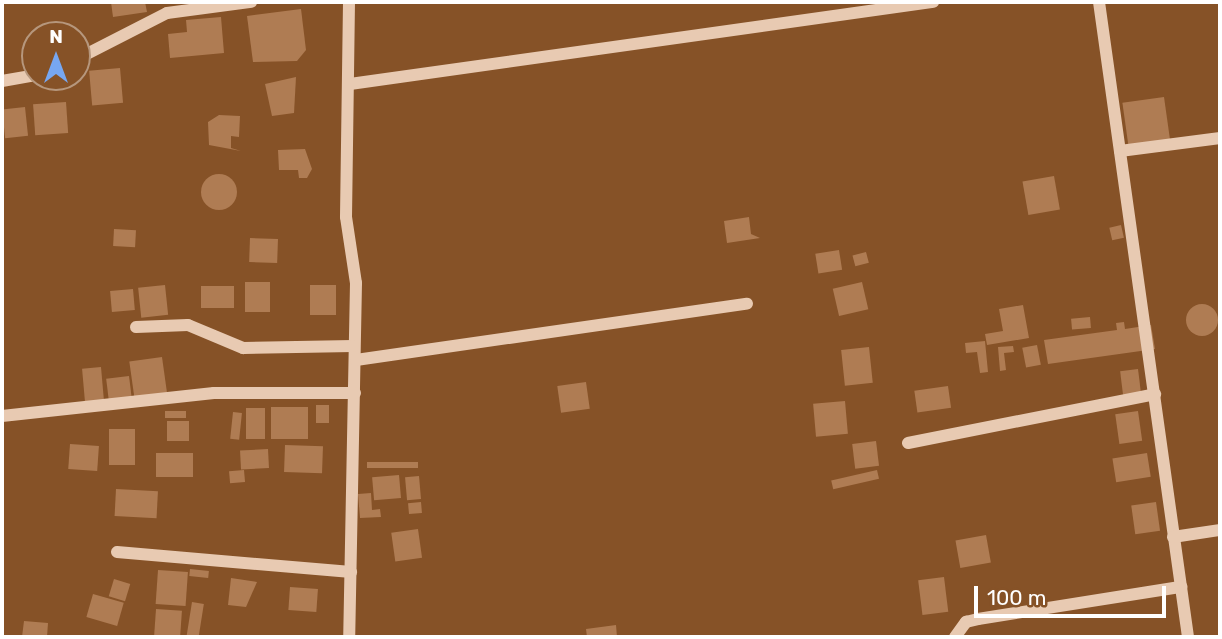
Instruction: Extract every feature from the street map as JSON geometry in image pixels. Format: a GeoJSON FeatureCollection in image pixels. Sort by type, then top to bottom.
{"type":"FeatureCollection","features":[{"type":"Feature","properties":{"kind":"street"},"geometry":{"type":"LineString","coordinates":[[91,52],[167,13],[251,2]]}},
{"type":"Feature","properties":{"kind":"street"},"geometry":{"type":"LineString","coordinates":[[349,2],[350,84],[346,217],[356,283],[349,637]]}},
{"type":"Feature","properties":{"kind":"street"},"geometry":{"type":"LineString","coordinates":[[350,84],[933,2]]}},
{"type":"Feature","properties":{"kind":"street"},"geometry":{"type":"LineString","coordinates":[[1099,2],[1188,637]]}},
{"type":"Feature","properties":{"kind":"street"},"geometry":{"type":"LineString","coordinates":[[2,81],[21,78]]}},
{"type":"Feature","properties":{"kind":"street"},"geometry":{"type":"LineString","coordinates":[[1120,151],[1220,138]]}},
{"type":"Feature","properties":{"kind":"street"},"geometry":{"type":"LineString","coordinates":[[356,360],[747,304]]}},
{"type":"Feature","properties":{"kind":"street"},"geometry":{"type":"LineString","coordinates":[[136,327],[188,325],[243,348],[353,346]]}},
{"type":"Feature","properties":{"kind":"street"},"geometry":{"type":"LineString","coordinates":[[2,416],[214,393],[355,393]]}},
{"type":"Feature","properties":{"kind":"street"},"geometry":{"type":"LineString","coordinates":[[908,443],[1154,394]]}},
{"type":"Feature","properties":{"kind":"street"},"geometry":{"type":"LineString","coordinates":[[1173,537],[1220,530]]}},
{"type":"Feature","properties":{"kind":"street"},"geometry":{"type":"LineString","coordinates":[[117,552],[351,572]]}},
{"type":"Feature","properties":{"kind":"street"},"geometry":{"type":"LineString","coordinates":[[955,637],[966,622],[978,619],[1181,587]]}},
{"type":"Feature","properties":{"kind":"building"},"geometry":{"type":"Polygon","coordinates":[[[111,2],[145,2],[147,12],[113,17],[111,2]]]}},
{"type":"Feature","properties":{"kind":"building"},"geometry":{"type":"Polygon","coordinates":[[[301,9],[306,50],[297,61],[253,62],[247,16],[301,9]]]}},
{"type":"Feature","properties":{"kind":"building"},"geometry":{"type":"Polygon","coordinates":[[[221,17],[224,53],[170,58],[168,34],[187,32],[186,20],[221,17]]]}},
{"type":"Feature","properties":{"kind":"building"},"geometry":{"type":"Polygon","coordinates":[[[120,68],[123,103],[92,106],[91,71],[120,68]]]}},
{"type":"Feature","properties":{"kind":"building"},"geometry":{"type":"Polygon","coordinates":[[[296,77],[294,113],[272,116],[265,84],[296,77]]]}},
{"type":"Feature","properties":{"kind":"building"},"geometry":{"type":"Polygon","coordinates":[[[1164,97],[1170,140],[1128,145],[1122,103],[1164,97]]]}},
{"type":"Feature","properties":{"kind":"building"},"geometry":{"type":"Polygon","coordinates":[[[66,102],[68,133],[35,135],[33,104],[66,102]]]}},
{"type":"Feature","properties":{"kind":"building"},"geometry":{"type":"Polygon","coordinates":[[[25,107],[28,136],[5,138],[2,109],[25,107]]]}},
{"type":"Feature","properties":{"kind":"building"},"geometry":{"type":"Polygon","coordinates":[[[219,115],[240,116],[239,137],[231,136],[231,148],[241,151],[209,145],[208,122],[219,115]]]}},
{"type":"Feature","properties":{"kind":"building"},"geometry":{"type":"Polygon","coordinates":[[[305,149],[312,169],[307,178],[299,178],[298,170],[279,170],[278,150],[305,149]]]}},
{"type":"Feature","properties":{"kind":"building"},"geometry":{"type":"Polygon","coordinates":[[[219,174],[232,179],[237,192],[232,205],[219,210],[206,205],[201,192],[206,179],[219,174]]]}},
{"type":"Feature","properties":{"kind":"building"},"geometry":{"type":"Polygon","coordinates":[[[1054,176],[1060,209],[1028,215],[1022,182],[1054,176]]]}},
{"type":"Feature","properties":{"kind":"building"},"geometry":{"type":"Polygon","coordinates":[[[749,217],[751,234],[760,238],[727,243],[724,221],[749,217]]]}},
{"type":"Feature","properties":{"kind":"building"},"geometry":{"type":"Polygon","coordinates":[[[1121,225],[1124,238],[1112,240],[1109,228],[1121,225]]]}},
{"type":"Feature","properties":{"kind":"building"},"geometry":{"type":"Polygon","coordinates":[[[114,229],[136,230],[135,247],[113,246],[114,229]]]}},
{"type":"Feature","properties":{"kind":"building"},"geometry":{"type":"Polygon","coordinates":[[[250,238],[278,239],[277,263],[249,262],[250,238]]]}},
{"type":"Feature","properties":{"kind":"building"},"geometry":{"type":"Polygon","coordinates":[[[839,250],[842,270],[818,274],[815,254],[839,250]]]}},
{"type":"Feature","properties":{"kind":"building"},"geometry":{"type":"Polygon","coordinates":[[[866,252],[869,263],[855,266],[852,256],[866,252]]]}},
{"type":"Feature","properties":{"kind":"building"},"geometry":{"type":"Polygon","coordinates":[[[245,282],[270,282],[270,312],[245,312],[245,282]]]}},
{"type":"Feature","properties":{"kind":"building"},"geometry":{"type":"Polygon","coordinates":[[[862,282],[868,309],[839,316],[833,289],[862,282]]]}},
{"type":"Feature","properties":{"kind":"building"},"geometry":{"type":"Polygon","coordinates":[[[165,285],[168,315],[141,318],[138,288],[165,285]]]}},
{"type":"Feature","properties":{"kind":"building"},"geometry":{"type":"Polygon","coordinates":[[[310,285],[336,285],[336,315],[310,315],[310,285]]]}},
{"type":"Feature","properties":{"kind":"building"},"geometry":{"type":"Polygon","coordinates":[[[201,286],[234,286],[234,308],[201,308],[201,286]]]}},
{"type":"Feature","properties":{"kind":"building"},"geometry":{"type":"Polygon","coordinates":[[[133,289],[135,310],[112,312],[110,291],[133,289]]]}},
{"type":"Feature","properties":{"kind":"building"},"geometry":{"type":"Polygon","coordinates":[[[1202,304],[1213,309],[1218,320],[1213,331],[1202,336],[1191,331],[1186,320],[1191,309],[1202,304]]]}},
{"type":"Feature","properties":{"kind":"building"},"geometry":{"type":"Polygon","coordinates":[[[1023,305],[1029,338],[987,345],[985,334],[1003,331],[999,309],[1023,305]]]}},
{"type":"Feature","properties":{"kind":"building"},"geometry":{"type":"Polygon","coordinates":[[[1090,317],[1091,328],[1072,330],[1071,319],[1090,317]]]}},
{"type":"Feature","properties":{"kind":"building"},"geometry":{"type":"Polygon","coordinates":[[[1124,322],[1125,329],[1151,325],[1155,349],[1048,364],[1044,340],[1117,330],[1116,323],[1124,322]]]}},
{"type":"Feature","properties":{"kind":"building"},"geometry":{"type":"Polygon","coordinates":[[[985,341],[988,372],[980,373],[977,352],[966,353],[965,343],[985,341]]]}},
{"type":"Feature","properties":{"kind":"building"},"geometry":{"type":"Polygon","coordinates":[[[1037,345],[1041,365],[1026,367],[1022,348],[1037,345]]]}},
{"type":"Feature","properties":{"kind":"building"},"geometry":{"type":"Polygon","coordinates":[[[1013,346],[1014,352],[1004,353],[1006,370],[1000,371],[998,347],[1013,346]]]}},
{"type":"Feature","properties":{"kind":"building"},"geometry":{"type":"Polygon","coordinates":[[[869,347],[873,383],[845,386],[841,350],[869,347]]]}},
{"type":"Feature","properties":{"kind":"building"},"geometry":{"type":"Polygon","coordinates":[[[162,357],[167,393],[134,397],[129,362],[162,357]]]}},
{"type":"Feature","properties":{"kind":"building"},"geometry":{"type":"Polygon","coordinates":[[[101,367],[104,402],[85,404],[82,369],[101,367]]]}},
{"type":"Feature","properties":{"kind":"building"},"geometry":{"type":"Polygon","coordinates":[[[1138,369],[1141,393],[1123,395],[1120,371],[1138,369]]]}},
{"type":"Feature","properties":{"kind":"building"},"geometry":{"type":"Polygon","coordinates":[[[129,376],[132,399],[109,402],[106,379],[129,376]]]}},
{"type":"Feature","properties":{"kind":"building"},"geometry":{"type":"Polygon","coordinates":[[[586,382],[590,409],[561,413],[557,386],[586,382]]]}},
{"type":"Feature","properties":{"kind":"building"},"geometry":{"type":"Polygon","coordinates":[[[948,386],[951,408],[917,413],[914,391],[948,386]]]}},
{"type":"Feature","properties":{"kind":"building"},"geometry":{"type":"Polygon","coordinates":[[[845,401],[848,434],[816,437],[813,404],[845,401]]]}},
{"type":"Feature","properties":{"kind":"building"},"geometry":{"type":"Polygon","coordinates":[[[316,405],[329,405],[329,423],[316,423],[316,405]]]}},
{"type":"Feature","properties":{"kind":"building"},"geometry":{"type":"Polygon","coordinates":[[[271,407],[308,407],[308,439],[271,439],[271,407]]]}},
{"type":"Feature","properties":{"kind":"building"},"geometry":{"type":"Polygon","coordinates":[[[246,408],[265,408],[265,439],[246,439],[246,408]]]}},
{"type":"Feature","properties":{"kind":"building"},"geometry":{"type":"Polygon","coordinates":[[[165,411],[186,411],[186,418],[165,418],[165,411]]]}},
{"type":"Feature","properties":{"kind":"building"},"geometry":{"type":"Polygon","coordinates":[[[1138,411],[1142,441],[1119,444],[1115,414],[1138,411]]]}},
{"type":"Feature","properties":{"kind":"building"},"geometry":{"type":"Polygon","coordinates":[[[233,412],[242,413],[239,440],[230,439],[233,412]]]}},
{"type":"Feature","properties":{"kind":"building"},"geometry":{"type":"Polygon","coordinates":[[[167,421],[189,421],[189,441],[167,441],[167,421]]]}},
{"type":"Feature","properties":{"kind":"building"},"geometry":{"type":"Polygon","coordinates":[[[109,429],[135,429],[135,465],[109,465],[109,429]]]}},
{"type":"Feature","properties":{"kind":"building"},"geometry":{"type":"Polygon","coordinates":[[[876,441],[879,466],[855,469],[852,444],[876,441]]]}},
{"type":"Feature","properties":{"kind":"building"},"geometry":{"type":"Polygon","coordinates":[[[70,444],[99,446],[97,471],[68,469],[70,444]]]}},
{"type":"Feature","properties":{"kind":"building"},"geometry":{"type":"Polygon","coordinates":[[[285,445],[323,446],[322,473],[284,472],[285,445]]]}},
{"type":"Feature","properties":{"kind":"building"},"geometry":{"type":"Polygon","coordinates":[[[268,449],[269,468],[241,469],[240,450],[268,449]]]}},
{"type":"Feature","properties":{"kind":"building"},"geometry":{"type":"Polygon","coordinates":[[[156,453],[193,453],[193,477],[156,477],[156,453]]]}},
{"type":"Feature","properties":{"kind":"building"},"geometry":{"type":"Polygon","coordinates":[[[1147,453],[1151,477],[1116,482],[1112,458],[1147,453]]]}},
{"type":"Feature","properties":{"kind":"building"},"geometry":{"type":"Polygon","coordinates":[[[367,462],[418,462],[418,468],[367,468],[367,462]]]}},
{"type":"Feature","properties":{"kind":"building"},"geometry":{"type":"Polygon","coordinates":[[[244,470],[245,482],[230,483],[229,471],[244,470]]]}},
{"type":"Feature","properties":{"kind":"building"},"geometry":{"type":"Polygon","coordinates":[[[877,470],[879,479],[833,489],[831,481],[877,470]]]}},
{"type":"Feature","properties":{"kind":"building"},"geometry":{"type":"Polygon","coordinates":[[[399,475],[401,498],[374,500],[372,477],[399,475]]]}},
{"type":"Feature","properties":{"kind":"building"},"geometry":{"type":"Polygon","coordinates":[[[419,476],[421,499],[407,500],[405,477],[419,476]]]}},
{"type":"Feature","properties":{"kind":"building"},"geometry":{"type":"Polygon","coordinates":[[[116,489],[158,491],[157,518],[115,516],[116,489]]]}},
{"type":"Feature","properties":{"kind":"building"},"geometry":{"type":"Polygon","coordinates":[[[371,493],[372,510],[380,509],[381,517],[360,518],[358,494],[371,493]]]}},
{"type":"Feature","properties":{"kind":"building"},"geometry":{"type":"Polygon","coordinates":[[[421,502],[422,513],[409,514],[408,503],[421,502]]]}},
{"type":"Feature","properties":{"kind":"building"},"geometry":{"type":"Polygon","coordinates":[[[1156,502],[1160,531],[1135,534],[1131,505],[1156,502]]]}},
{"type":"Feature","properties":{"kind":"building"},"geometry":{"type":"Polygon","coordinates":[[[418,529],[422,558],[395,561],[391,533],[418,529]]]}},
{"type":"Feature","properties":{"kind":"building"},"geometry":{"type":"Polygon","coordinates":[[[986,535],[991,563],[960,568],[955,540],[986,535]]]}},
{"type":"Feature","properties":{"kind":"building"},"geometry":{"type":"Polygon","coordinates":[[[190,569],[209,571],[208,578],[189,576],[190,569]]]}},
{"type":"Feature","properties":{"kind":"building"},"geometry":{"type":"Polygon","coordinates":[[[158,570],[188,572],[186,606],[156,604],[158,570]]]}},
{"type":"Feature","properties":{"kind":"building"},"geometry":{"type":"Polygon","coordinates":[[[944,577],[948,612],[922,615],[918,580],[944,577]]]}},
{"type":"Feature","properties":{"kind":"building"},"geometry":{"type":"Polygon","coordinates":[[[231,578],[257,582],[246,607],[228,605],[231,578]]]}},
{"type":"Feature","properties":{"kind":"building"},"geometry":{"type":"Polygon","coordinates":[[[114,579],[130,584],[125,601],[109,596],[114,579]]]}},
{"type":"Feature","properties":{"kind":"building"},"geometry":{"type":"Polygon","coordinates":[[[290,587],[318,589],[316,612],[288,610],[290,587]]]}},
{"type":"Feature","properties":{"kind":"building"},"geometry":{"type":"Polygon","coordinates":[[[93,594],[124,603],[117,626],[86,617],[93,594]]]}},
{"type":"Feature","properties":{"kind":"building"},"geometry":{"type":"Polygon","coordinates":[[[192,602],[204,604],[199,637],[187,637],[192,602]]]}},
{"type":"Feature","properties":{"kind":"building"},"geometry":{"type":"Polygon","coordinates":[[[156,609],[182,611],[180,637],[154,637],[156,609]]]}},
{"type":"Feature","properties":{"kind":"building"},"geometry":{"type":"Polygon","coordinates":[[[24,621],[48,623],[47,637],[22,637],[24,621]]]}},
{"type":"Feature","properties":{"kind":"building"},"geometry":{"type":"Polygon","coordinates":[[[616,625],[617,637],[587,637],[586,629],[616,625]]]}}]}
